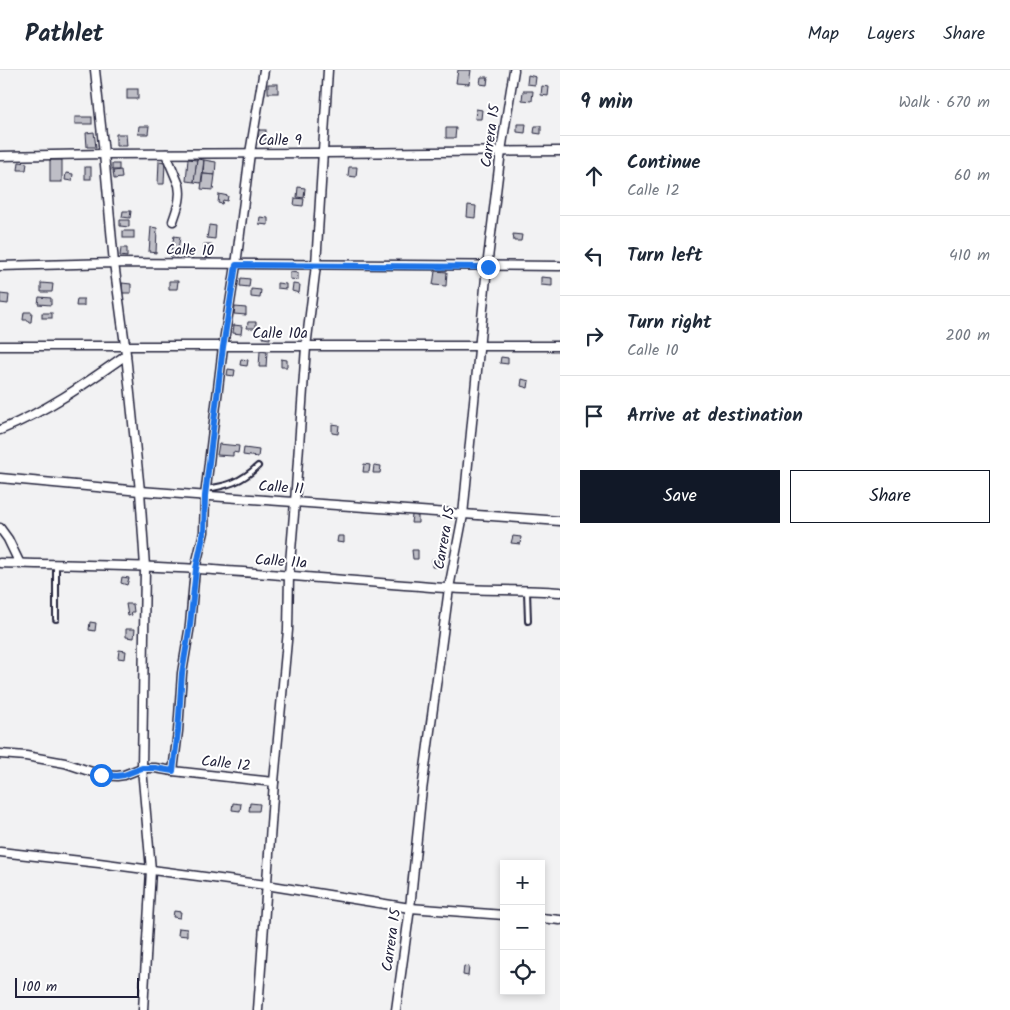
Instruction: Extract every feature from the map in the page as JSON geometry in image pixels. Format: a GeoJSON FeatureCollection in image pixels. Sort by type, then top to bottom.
{"type":"FeatureCollection","features":[{"type":"Feature","properties":{"kind":"street"},"geometry":{"type":"LineString","coordinates":[[95,70],[114,263],[140,491],[145,567],[142,768],[151,870],[143,1010]]}},
{"type":"Feature","properties":{"kind":"street"},"geometry":{"type":"LineString","coordinates":[[173,771],[182,673],[190,625],[196,569],[204,532],[205,492],[223,347],[236,265],[250,154],[264,70]]}},
{"type":"Feature","properties":{"kind":"street"},"geometry":{"type":"LineString","coordinates":[[258,1010],[274,782],[288,630],[289,575],[306,347],[316,265],[328,70]]}},
{"type":"Feature","properties":{"kind":"street","name":"Carrera 15"},"geometry":{"type":"LineString","coordinates":[[396,1010],[448,588],[463,515],[501,151],[514,70]]}},
{"type":"Feature","properties":{"kind":"street","name":"Calle 9"},"geometry":{"type":"LineString","coordinates":[[0,156],[560,151]]}},
{"type":"Feature","properties":{"kind":"street"},"geometry":{"type":"LineString","coordinates":[[166,154],[180,190],[180,198],[173,221]]}},
{"type":"Feature","properties":{"kind":"street","name":"Calle 10"},"geometry":{"type":"LineString","coordinates":[[0,266],[114,263],[560,266]]}},
{"type":"Feature","properties":{"kind":"street","name":"Calle 10a"},"geometry":{"type":"LineString","coordinates":[[0,346],[560,346]]}},
{"type":"Feature","properties":{"kind":"street"},"geometry":{"type":"LineString","coordinates":[[0,430],[50,406],[126,355]]}},
{"type":"Feature","properties":{"kind":"street","name":"Calle 11"},"geometry":{"type":"LineString","coordinates":[[0,478],[140,491],[205,492],[295,502],[560,521]]}},
{"type":"Feature","properties":{"kind":"street"},"geometry":{"type":"LineString","coordinates":[[0,528],[8,539],[20,564]]}},
{"type":"Feature","properties":{"kind":"street","name":"Calle 11a"},"geometry":{"type":"LineString","coordinates":[[0,563],[196,569],[448,588],[527,589],[560,592]]}},
{"type":"Feature","properties":{"kind":"street","name":"Calle 12"},"geometry":{"type":"LineString","coordinates":[[0,754],[26,756],[65,763],[101,775],[117,776],[142,768],[155,768],[274,782]]}},
{"type":"Feature","properties":{"kind":"street"},"geometry":{"type":"LineString","coordinates":[[0,852],[266,885],[410,908],[500,915]]}},
{"type":"Feature","properties":{"kind":"street"},"geometry":{"type":"LineString","coordinates":[[545,918],[560,920]]}},
{"type":"Feature","properties":{"kind":"lane"},"geometry":{"type":"LineString","coordinates":[[205,492],[240,480],[248,476],[258,466]]}},
{"type":"Feature","properties":{"kind":"lane"},"geometry":{"type":"LineString","coordinates":[[56,565],[56,619]]}},
{"type":"Feature","properties":{"kind":"lane"},"geometry":{"type":"LineString","coordinates":[[527,589],[528,620]]}},
{"type":"Feature","properties":{"kind":"building"},"geometry":{"type":"Polygon","coordinates":[[[458,70],[471,70],[469,84],[456,83],[458,70]]]}},
{"type":"Feature","properties":{"kind":"building"},"geometry":{"type":"Polygon","coordinates":[[[528,75],[536,77],[535,85],[527,84],[528,75]]]}},
{"type":"Feature","properties":{"kind":"building"},"geometry":{"type":"Polygon","coordinates":[[[481,77],[488,77],[487,85],[480,84],[481,77]]]}},
{"type":"Feature","properties":{"kind":"building"},"geometry":{"type":"Polygon","coordinates":[[[268,84],[278,84],[278,93],[268,93],[268,84]]]}},
{"type":"Feature","properties":{"kind":"building"},"geometry":{"type":"Polygon","coordinates":[[[542,86],[549,87],[548,96],[541,95],[542,86]]]}},
{"type":"Feature","properties":{"kind":"building"},"geometry":{"type":"Polygon","coordinates":[[[127,89],[138,89],[138,99],[127,99],[127,89]]]}},
{"type":"Feature","properties":{"kind":"building"},"geometry":{"type":"Polygon","coordinates":[[[523,91],[533,91],[532,101],[522,100],[523,91]]]}},
{"type":"Feature","properties":{"kind":"building"},"geometry":{"type":"Polygon","coordinates":[[[476,109],[482,110],[481,119],[475,119],[476,109]]]}},
{"type":"Feature","properties":{"kind":"building"},"geometry":{"type":"Polygon","coordinates":[[[75,117],[92,117],[92,124],[75,124],[75,117]]]}},
{"type":"Feature","properties":{"kind":"building"},"geometry":{"type":"Polygon","coordinates":[[[517,124],[526,124],[525,133],[517,132],[517,124]]]}},
{"type":"Feature","properties":{"kind":"building"},"geometry":{"type":"Polygon","coordinates":[[[139,126],[149,126],[148,134],[138,134],[139,126]]]}},
{"type":"Feature","properties":{"kind":"building"},"geometry":{"type":"Polygon","coordinates":[[[535,126],[541,126],[541,134],[534,133],[535,126]]]}},
{"type":"Feature","properties":{"kind":"building"},"geometry":{"type":"Polygon","coordinates":[[[446,128],[456,128],[455,138],[446,138],[446,128]]]}},
{"type":"Feature","properties":{"kind":"building"},"geometry":{"type":"Polygon","coordinates":[[[258,130],[266,130],[266,143],[258,143],[258,130]]]}},
{"type":"Feature","properties":{"kind":"building"},"geometry":{"type":"Polygon","coordinates":[[[94,132],[96,147],[87,147],[86,133],[94,132]]]}},
{"type":"Feature","properties":{"kind":"building"},"geometry":{"type":"Polygon","coordinates":[[[116,134],[126,134],[127,146],[116,146],[116,134]]]}},
{"type":"Feature","properties":{"kind":"building"},"geometry":{"type":"Polygon","coordinates":[[[188,159],[197,160],[194,182],[186,181],[188,159]]]}},
{"type":"Feature","properties":{"kind":"building"},"geometry":{"type":"Polygon","coordinates":[[[197,159],[204,160],[201,183],[194,182],[197,159]]]}},
{"type":"Feature","properties":{"kind":"building"},"geometry":{"type":"Polygon","coordinates":[[[50,160],[62,160],[62,182],[50,182],[50,160]]]}},
{"type":"Feature","properties":{"kind":"building"},"geometry":{"type":"Polygon","coordinates":[[[204,160],[216,162],[215,175],[203,174],[204,160]]]}},
{"type":"Feature","properties":{"kind":"building"},"geometry":{"type":"Polygon","coordinates":[[[159,161],[165,162],[164,184],[158,184],[159,161]]]}},
{"type":"Feature","properties":{"kind":"building"},"geometry":{"type":"Polygon","coordinates":[[[19,162],[27,163],[26,170],[18,170],[19,162]]]}},
{"type":"Feature","properties":{"kind":"building"},"geometry":{"type":"Polygon","coordinates":[[[112,164],[119,164],[119,170],[112,170],[112,164]]]}},
{"type":"Feature","properties":{"kind":"building"},"geometry":{"type":"Polygon","coordinates":[[[85,167],[91,167],[91,179],[85,179],[85,167]]]}},
{"type":"Feature","properties":{"kind":"building"},"geometry":{"type":"Polygon","coordinates":[[[349,167],[357,167],[356,177],[348,176],[349,167]]]}},
{"type":"Feature","properties":{"kind":"building"},"geometry":{"type":"Polygon","coordinates":[[[121,170],[122,178],[114,179],[113,171],[121,170]]]}},
{"type":"Feature","properties":{"kind":"building"},"geometry":{"type":"Polygon","coordinates":[[[66,173],[73,174],[72,181],[65,180],[66,173]]]}},
{"type":"Feature","properties":{"kind":"building"},"geometry":{"type":"Polygon","coordinates":[[[203,174],[215,175],[213,190],[201,189],[203,174]]]}},
{"type":"Feature","properties":{"kind":"building"},"geometry":{"type":"Polygon","coordinates":[[[298,187],[305,188],[304,198],[297,197],[298,187]]]}},
{"type":"Feature","properties":{"kind":"building"},"geometry":{"type":"Polygon","coordinates":[[[219,194],[228,196],[227,201],[223,200],[222,204],[218,203],[219,194]]]}},
{"type":"Feature","properties":{"kind":"building"},"geometry":{"type":"Polygon","coordinates":[[[295,198],[304,199],[303,206],[294,205],[295,198]]]}},
{"type":"Feature","properties":{"kind":"building"},"geometry":{"type":"Polygon","coordinates":[[[468,205],[476,206],[475,218],[467,217],[468,205]]]}},
{"type":"Feature","properties":{"kind":"building"},"geometry":{"type":"Polygon","coordinates":[[[123,211],[131,211],[130,218],[122,217],[123,211]]]}},
{"type":"Feature","properties":{"kind":"building"},"geometry":{"type":"Polygon","coordinates":[[[260,217],[268,218],[268,225],[259,224],[260,217]]]}},
{"type":"Feature","properties":{"kind":"building"},"geometry":{"type":"Polygon","coordinates":[[[120,220],[129,220],[129,227],[120,226],[120,220]]]}},
{"type":"Feature","properties":{"kind":"building"},"geometry":{"type":"Polygon","coordinates":[[[209,225],[216,226],[215,239],[207,238],[209,225]]]}},
{"type":"Feature","properties":{"kind":"building"},"geometry":{"type":"Polygon","coordinates":[[[151,227],[157,228],[156,253],[149,252],[151,227]]]}},
{"type":"Feature","properties":{"kind":"building"},"geometry":{"type":"Polygon","coordinates":[[[123,231],[134,231],[134,238],[123,238],[123,231]]]}},
{"type":"Feature","properties":{"kind":"building"},"geometry":{"type":"Polygon","coordinates":[[[513,234],[522,235],[521,241],[514,241],[513,234]]]}},
{"type":"Feature","properties":{"kind":"building"},"geometry":{"type":"Polygon","coordinates":[[[174,236],[180,237],[177,257],[170,256],[174,236]]]}},
{"type":"Feature","properties":{"kind":"building"},"geometry":{"type":"Polygon","coordinates":[[[204,244],[212,244],[211,258],[203,257],[204,244]]]}},
{"type":"Feature","properties":{"kind":"building"},"geometry":{"type":"Polygon","coordinates":[[[121,248],[127,248],[127,257],[120,256],[121,248]]]}},
{"type":"Feature","properties":{"kind":"building"},"geometry":{"type":"Polygon","coordinates":[[[435,271],[447,272],[446,286],[433,285],[435,271]]]}},
{"type":"Feature","properties":{"kind":"building"},"geometry":{"type":"Polygon","coordinates":[[[290,272],[298,273],[298,280],[290,279],[290,272]]]}},
{"type":"Feature","properties":{"kind":"building"},"geometry":{"type":"Polygon","coordinates":[[[541,277],[552,278],[552,286],[541,285],[541,277]]]}},
{"type":"Feature","properties":{"kind":"building"},"geometry":{"type":"Polygon","coordinates":[[[241,278],[250,279],[249,287],[240,286],[241,278]]]}},
{"type":"Feature","properties":{"kind":"building"},"geometry":{"type":"Polygon","coordinates":[[[169,281],[178,281],[177,289],[169,289],[169,281]]]}},
{"type":"Feature","properties":{"kind":"building"},"geometry":{"type":"Polygon","coordinates":[[[41,283],[53,284],[52,292],[41,292],[41,283]]]}},
{"type":"Feature","properties":{"kind":"building"},"geometry":{"type":"Polygon","coordinates":[[[122,283],[131,284],[131,293],[122,293],[122,283]]]}},
{"type":"Feature","properties":{"kind":"building"},"geometry":{"type":"Polygon","coordinates":[[[277,283],[286,284],[286,289],[277,288],[277,283]]]}},
{"type":"Feature","properties":{"kind":"building"},"geometry":{"type":"Polygon","coordinates":[[[293,284],[300,285],[299,293],[292,291],[293,284]]]}},
{"type":"Feature","properties":{"kind":"building"},"geometry":{"type":"Polygon","coordinates":[[[251,289],[261,290],[260,298],[251,297],[251,289]]]}},
{"type":"Feature","properties":{"kind":"building"},"geometry":{"type":"Polygon","coordinates":[[[0,294],[9,295],[8,304],[0,303],[0,294]]]}},
{"type":"Feature","properties":{"kind":"building"},"geometry":{"type":"Polygon","coordinates":[[[39,297],[51,298],[51,305],[38,304],[39,297]]]}},
{"type":"Feature","properties":{"kind":"building"},"geometry":{"type":"Polygon","coordinates":[[[77,299],[84,299],[84,306],[76,306],[77,299]]]}},
{"type":"Feature","properties":{"kind":"building"},"geometry":{"type":"Polygon","coordinates":[[[235,307],[246,308],[246,315],[234,314],[235,307]]]}},
{"type":"Feature","properties":{"kind":"building"},"geometry":{"type":"Polygon","coordinates":[[[24,312],[32,312],[31,322],[23,320],[24,312]]]}},
{"type":"Feature","properties":{"kind":"building"},"geometry":{"type":"Polygon","coordinates":[[[42,313],[52,313],[52,318],[42,318],[42,313]]]}},
{"type":"Feature","properties":{"kind":"building"},"geometry":{"type":"Polygon","coordinates":[[[248,322],[256,322],[256,328],[247,328],[248,322]]]}},
{"type":"Feature","properties":{"kind":"building"},"geometry":{"type":"Polygon","coordinates":[[[234,325],[242,326],[241,334],[233,333],[234,325]]]}},
{"type":"Feature","properties":{"kind":"building"},"geometry":{"type":"Polygon","coordinates":[[[264,331],[270,331],[270,339],[263,338],[264,331]]]}},
{"type":"Feature","properties":{"kind":"building"},"geometry":{"type":"Polygon","coordinates":[[[260,351],[267,352],[266,367],[259,367],[260,351]]]}},
{"type":"Feature","properties":{"kind":"building"},"geometry":{"type":"Polygon","coordinates":[[[501,357],[508,358],[508,364],[500,363],[501,357]]]}},
{"type":"Feature","properties":{"kind":"building"},"geometry":{"type":"Polygon","coordinates":[[[241,359],[248,360],[247,366],[240,365],[241,359]]]}},
{"type":"Feature","properties":{"kind":"building"},"geometry":{"type":"Polygon","coordinates":[[[281,359],[287,360],[287,367],[281,367],[281,359]]]}},
{"type":"Feature","properties":{"kind":"building"},"geometry":{"type":"Polygon","coordinates":[[[228,369],[235,370],[234,376],[227,375],[228,369]]]}},
{"type":"Feature","properties":{"kind":"building"},"geometry":{"type":"Polygon","coordinates":[[[522,379],[529,381],[528,388],[521,386],[522,379]]]}},
{"type":"Feature","properties":{"kind":"building"},"geometry":{"type":"Polygon","coordinates":[[[332,424],[339,425],[338,434],[332,433],[332,424]]]}},
{"type":"Feature","properties":{"kind":"building"},"geometry":{"type":"Polygon","coordinates":[[[219,444],[239,446],[238,453],[233,452],[233,456],[217,455],[219,444]]]}},
{"type":"Feature","properties":{"kind":"building"},"geometry":{"type":"Polygon","coordinates":[[[244,448],[259,450],[258,457],[243,455],[244,448]]]}},
{"type":"Feature","properties":{"kind":"building"},"geometry":{"type":"Polygon","coordinates":[[[364,464],[370,465],[369,472],[363,472],[364,464]]]}},
{"type":"Feature","properties":{"kind":"building"},"geometry":{"type":"Polygon","coordinates":[[[374,465],[381,466],[380,473],[373,473],[374,465]]]}},
{"type":"Feature","properties":{"kind":"building"},"geometry":{"type":"Polygon","coordinates":[[[412,515],[418,516],[418,523],[411,523],[412,515]]]}},
{"type":"Feature","properties":{"kind":"building"},"geometry":{"type":"Polygon","coordinates":[[[338,536],[344,536],[344,543],[337,542],[338,536]]]}},
{"type":"Feature","properties":{"kind":"building"},"geometry":{"type":"Polygon","coordinates":[[[513,536],[521,537],[520,544],[511,543],[513,536]]]}},
{"type":"Feature","properties":{"kind":"building"},"geometry":{"type":"Polygon","coordinates":[[[412,550],[418,550],[418,559],[413,559],[412,550]]]}},
{"type":"Feature","properties":{"kind":"building"},"geometry":{"type":"Polygon","coordinates":[[[432,559],[438,559],[439,567],[432,567],[432,559]]]}},
{"type":"Feature","properties":{"kind":"building"},"geometry":{"type":"Polygon","coordinates":[[[122,577],[129,578],[127,585],[121,583],[122,577]]]}},
{"type":"Feature","properties":{"kind":"building"},"geometry":{"type":"Polygon","coordinates":[[[126,604],[133,604],[134,612],[131,612],[132,615],[128,616],[126,604]]]}},
{"type":"Feature","properties":{"kind":"building"},"geometry":{"type":"Polygon","coordinates":[[[90,622],[96,623],[95,631],[89,630],[90,622]]]}},
{"type":"Feature","properties":{"kind":"building"},"geometry":{"type":"Polygon","coordinates":[[[126,629],[135,629],[134,638],[126,637],[126,629]]]}},
{"type":"Feature","properties":{"kind":"building"},"geometry":{"type":"Polygon","coordinates":[[[119,650],[126,651],[125,659],[118,658],[119,650]]]}},
{"type":"Feature","properties":{"kind":"building"},"geometry":{"type":"Polygon","coordinates":[[[233,803],[241,804],[240,811],[232,810],[233,803]]]}},
{"type":"Feature","properties":{"kind":"building"},"geometry":{"type":"Polygon","coordinates":[[[250,803],[260,804],[259,811],[249,811],[250,803]]]}},
{"type":"Feature","properties":{"kind":"building"},"geometry":{"type":"Polygon","coordinates":[[[174,911],[181,912],[180,918],[173,917],[174,911]]]}},
{"type":"Feature","properties":{"kind":"building"},"geometry":{"type":"Polygon","coordinates":[[[179,928],[187,929],[187,936],[178,935],[179,928]]]}},
{"type":"Feature","properties":{"kind":"building"},"geometry":{"type":"Polygon","coordinates":[[[464,966],[469,967],[468,976],[463,975],[464,966]]]}},
{"type":"Feature","properties":{"kind":"route"},"geometry":{"type":"LineString","coordinates":[[101,775],[124,775],[142,768],[173,771],[182,673],[190,625],[196,569],[204,532],[205,496],[223,347],[236,265],[488,267]]}}]}
